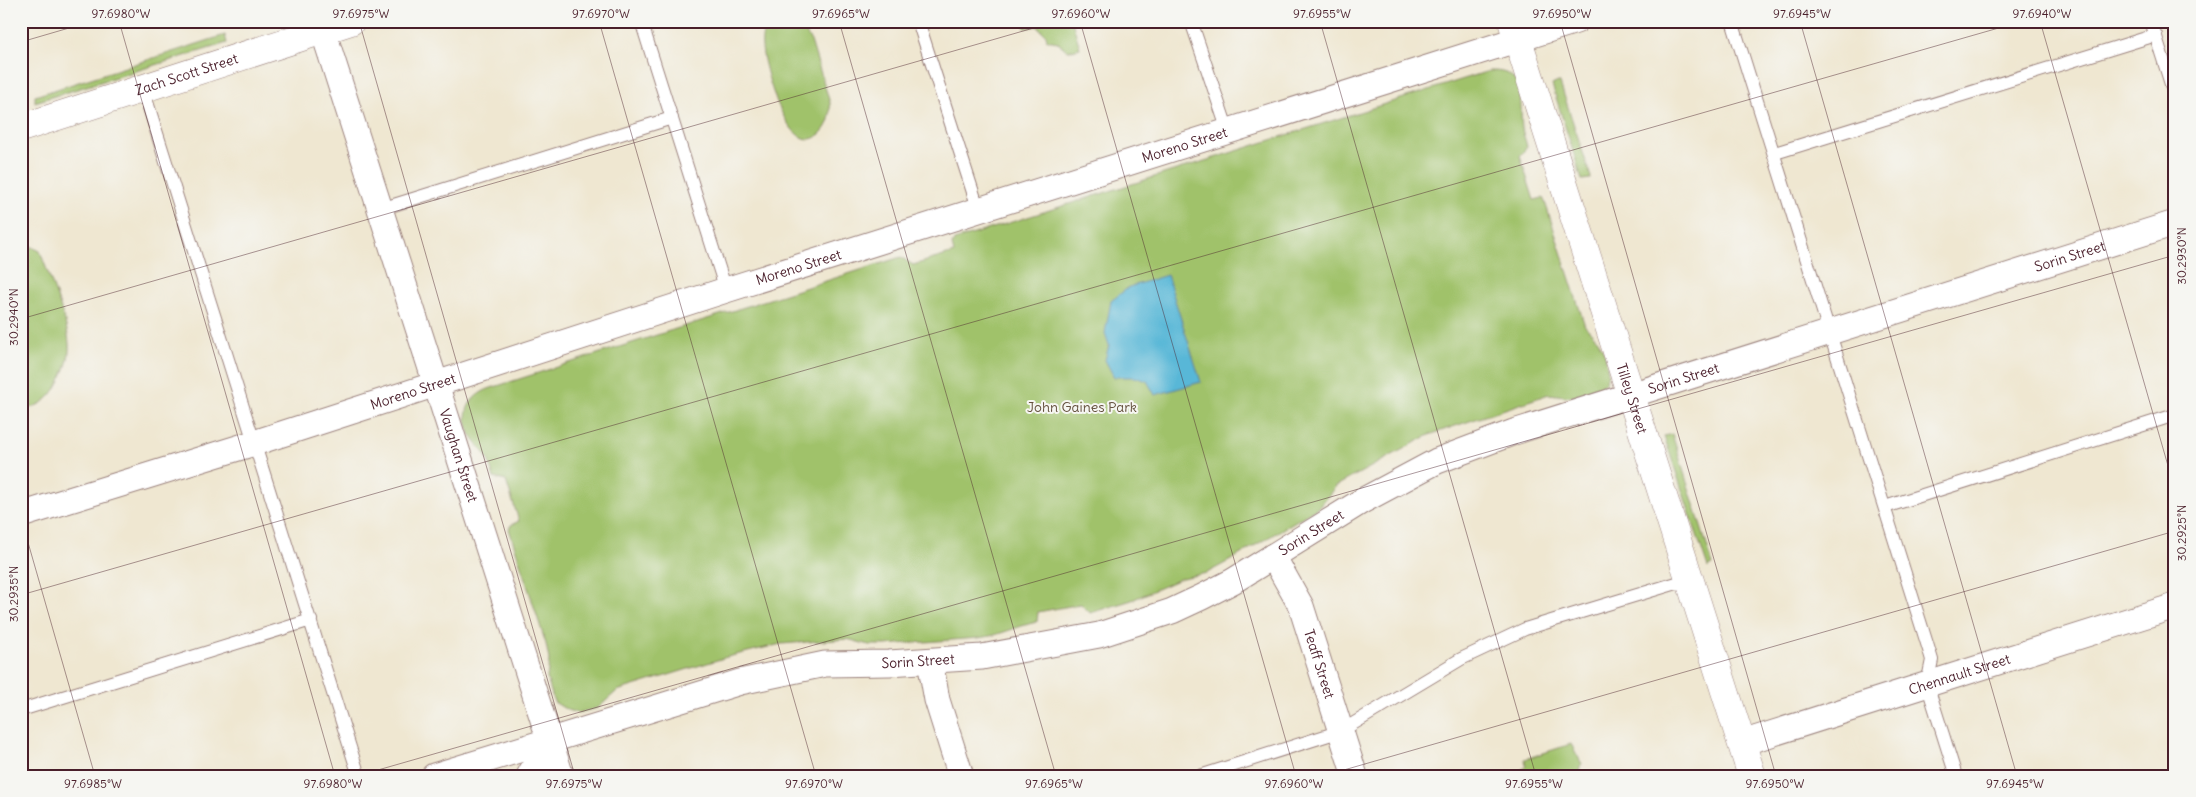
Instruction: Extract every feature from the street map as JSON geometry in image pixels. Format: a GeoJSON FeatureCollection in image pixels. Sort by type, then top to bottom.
{"type":"FeatureCollection","features":[{"type":"Feature","properties":{"kind":"street","name":"Zach Scott Street"},"geometry":{"type":"LineString","coordinates":[[21,128],[143,89],[321,26],[351,21]]}},
{"type":"Feature","properties":{"kind":"street","name":"Moreno Street"},"geometry":{"type":"LineString","coordinates":[[21,515],[254,443],[726,290],[1228,132],[1515,30],[1576,21]]}},
{"type":"Feature","properties":{"kind":"street","name":"Vaughan Street"},"geometry":{"type":"LineString","coordinates":[[321,26],[561,776]]}},
{"type":"Feature","properties":{"kind":"street","name":"Tilley Street"},"geometry":{"type":"LineString","coordinates":[[1515,30],[1752,776]]}},
{"type":"Feature","properties":{"kind":"street","name":"Sorin Street"},"geometry":{"type":"LineString","coordinates":[[434,776],[740,682],[825,664],[930,661],[982,657],[1099,635],[1172,611],[1233,580],[1362,501],[1437,461],[1514,432],[2175,223]]}},
{"type":"Feature","properties":{"kind":"street","name":"Teaff Street"},"geometry":{"type":"LineString","coordinates":[[1273,556],[1301,606],[1355,776]]}},
{"type":"Feature","properties":{"kind":"street","name":"Chennault Street"},"geometry":{"type":"LineString","coordinates":[[1742,743],[2175,606]]}},
{"type":"Feature","properties":{"kind":"street"},"geometry":{"type":"LineString","coordinates":[[930,661],[937,700],[961,776]]}},
{"type":"Feature","properties":{"kind":"street"},"geometry":{"type":"LineString","coordinates":[[529,776],[549,740]]}},
{"type":"Feature","properties":{"kind":"lane"},"geometry":{"type":"LineString","coordinates":[[641,21],[726,290]]}},
{"type":"Feature","properties":{"kind":"lane"},"geometry":{"type":"LineString","coordinates":[[918,21],[978,211]]}},
{"type":"Feature","properties":{"kind":"lane"},"geometry":{"type":"LineString","coordinates":[[1191,21],[1228,132]]}},
{"type":"Feature","properties":{"kind":"lane"},"geometry":{"type":"LineString","coordinates":[[1732,21],[1932,660],[1927,684],[1956,776]]}},
{"type":"Feature","properties":{"kind":"lane"},"geometry":{"type":"LineString","coordinates":[[2151,21],[2175,97]]}},
{"type":"Feature","properties":{"kind":"lane"},"geometry":{"type":"LineString","coordinates":[[1774,153],[2156,35]]}},
{"type":"Feature","properties":{"kind":"lane"},"geometry":{"type":"LineString","coordinates":[[143,89],[359,776]]}},
{"type":"Feature","properties":{"kind":"lane"},"geometry":{"type":"LineString","coordinates":[[381,209],[672,118]]}},
{"type":"Feature","properties":{"kind":"lane"},"geometry":{"type":"LineString","coordinates":[[1885,506],[2175,415]]}},
{"type":"Feature","properties":{"kind":"lane"},"geometry":{"type":"LineString","coordinates":[[1200,776],[1341,731],[1461,659],[1525,629],[1690,579]]}},
{"type":"Feature","properties":{"kind":"lane"},"geometry":{"type":"LineString","coordinates":[[21,710],[311,620]]}},
{"type":"Feature","properties":{"kind":"green space"},"geometry":{"type":"Polygon","coordinates":[[[768,21],[798,21],[811,41],[830,103],[830,111],[825,129],[810,139],[799,136],[789,125],[780,110],[773,92],[767,74],[762,47],[763,34],[768,21]]]}},
{"type":"Feature","properties":{"kind":"green space"},"geometry":{"type":"Polygon","coordinates":[[[1023,21],[1072,21],[1080,48],[1068,51],[1057,42],[1047,40],[1046,35],[1037,26],[1025,28],[1023,21]]]}},
{"type":"Feature","properties":{"kind":"green space"},"geometry":{"type":"Polygon","coordinates":[[[225,35],[227,43],[35,102],[35,96],[225,35]]]}},
{"type":"Feature","properties":{"kind":"green space","name":"John Gaines Park"},"geometry":{"type":"Polygon","coordinates":[[[1489,71],[1510,75],[1516,81],[1519,89],[1522,128],[1527,147],[1520,156],[1534,200],[1543,198],[1545,202],[1585,326],[1598,340],[1605,354],[1608,372],[1606,382],[1600,387],[1573,397],[1549,394],[1429,435],[1336,486],[1319,507],[1207,573],[1182,578],[1132,600],[1090,613],[1081,604],[1038,612],[1037,622],[978,638],[885,645],[869,645],[847,639],[781,644],[727,657],[617,691],[598,708],[577,713],[567,710],[554,702],[547,678],[549,660],[546,644],[509,529],[511,525],[519,521],[506,481],[494,478],[487,458],[468,429],[466,414],[471,401],[476,396],[491,388],[901,257],[913,265],[954,253],[952,245],[955,240],[1489,71]]]}},
{"type":"Feature","properties":{"kind":"green space"},"geometry":{"type":"Polygon","coordinates":[[[1560,83],[1591,177],[1590,179],[1582,180],[1552,85],[1560,83]]]}},
{"type":"Feature","properties":{"kind":"green space"},"geometry":{"type":"Polygon","coordinates":[[[21,241],[40,251],[68,334],[69,349],[65,370],[52,394],[39,405],[22,409],[21,241]]]}},
{"type":"Feature","properties":{"kind":"green space"},"geometry":{"type":"Polygon","coordinates":[[[1672,434],[1713,565],[1708,568],[1664,436],[1672,434]]]}},
{"type":"Feature","properties":{"kind":"green space"},"geometry":{"type":"Polygon","coordinates":[[[1571,744],[1582,764],[1579,776],[1513,776],[1526,766],[1525,759],[1571,744]]]}},
{"type":"Feature","properties":{"kind":"water"},"geometry":{"type":"Polygon","coordinates":[[[1167,275],[1201,382],[1155,395],[1147,381],[1135,377],[1114,377],[1105,360],[1109,345],[1105,333],[1111,301],[1129,287],[1167,275]]]}}]}
